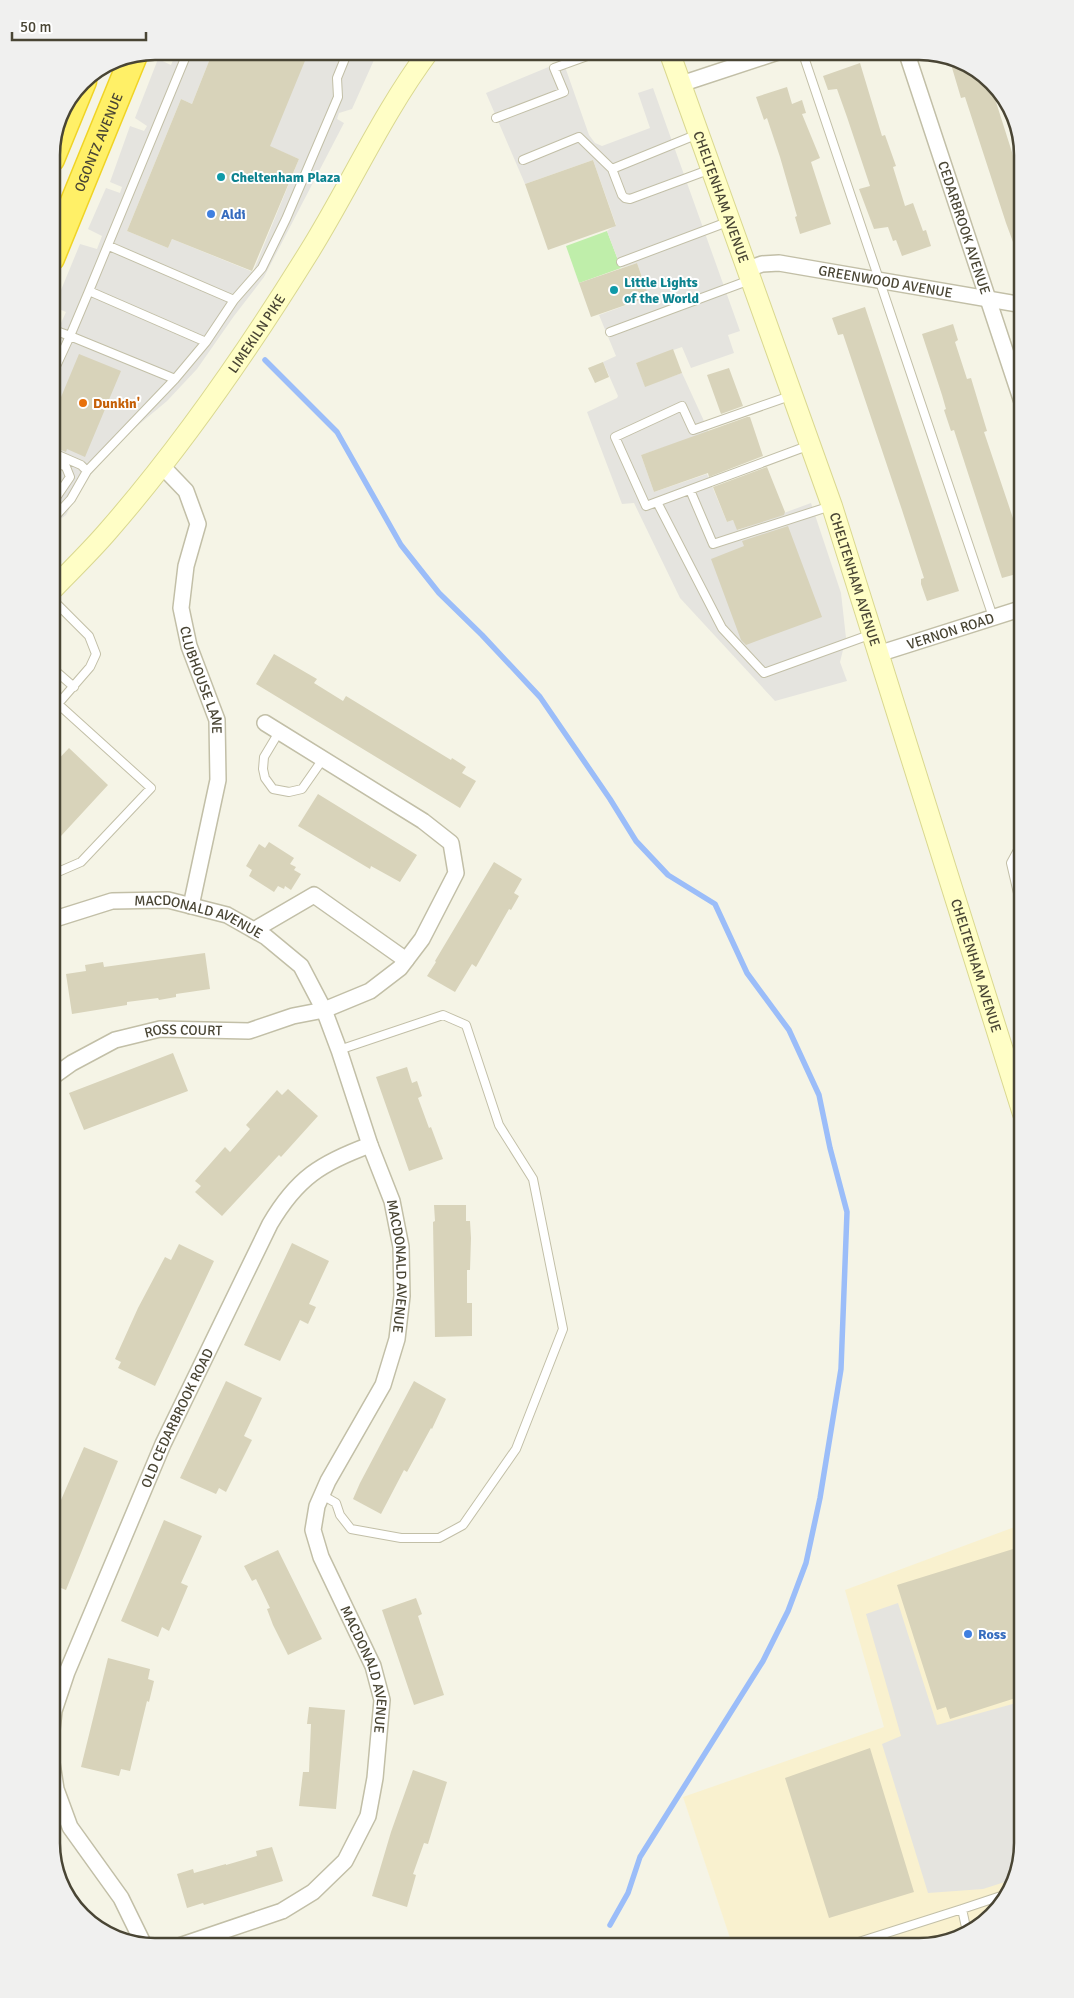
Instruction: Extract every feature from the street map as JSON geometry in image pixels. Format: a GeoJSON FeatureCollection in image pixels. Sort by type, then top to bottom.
{"type":"FeatureCollection","features":[{"type":"Feature","properties":{"kind":"highway","name":"OGONTZ AVENUE"},"geometry":{"type":"LineString","coordinates":[[60,238],[131,64]]}},
{"type":"Feature","properties":{"kind":"highway"},"geometry":{"type":"LineString","coordinates":[[63,132],[71,112]]}},
{"type":"Feature","properties":{"kind":"main road","name":"LIMEKILN PIKE"},"geometry":{"type":"LineString","coordinates":[[60,582],[108,531],[162,466],[261,327],[310,250],[388,112],[423,60]]}},
{"type":"Feature","properties":{"kind":"main road","name":"CHELTENHAM AVENUE"},"geometry":{"type":"LineString","coordinates":[[673,60],[698,134],[832,506],[1014,1085]]}},
{"type":"Feature","properties":{"kind":"street"},"geometry":{"type":"LineString","coordinates":[[682,84],[756,60]]}},
{"type":"Feature","properties":{"kind":"street","name":"CEDARBROOK AVENUE"},"geometry":{"type":"LineString","coordinates":[[909,60],[1014,377]]}},
{"type":"Feature","properties":{"kind":"street","name":"GREENWOOD AVENUE"},"geometry":{"type":"LineString","coordinates":[[750,274],[762,264],[779,263],[1014,303]]}},
{"type":"Feature","properties":{"kind":"street","name":"CLUBHOUSE LANE"},"geometry":{"type":"LineString","coordinates":[[162,466],[186,491],[198,524],[186,566],[181,608],[189,646],[217,720],[218,780],[191,906]]}},
{"type":"Feature","properties":{"kind":"street","name":"VERNON ROAD"},"geometry":{"type":"LineString","coordinates":[[878,654],[1014,611]]}},
{"type":"Feature","properties":{"kind":"street","name":"ROSS COURT"},"geometry":{"type":"LineString","coordinates":[[60,1072],[115,1040],[160,1029],[249,1031],[293,1016],[324,1010],[370,991],[400,968],[422,939],[456,873],[451,843],[424,821],[265,723]]}},
{"type":"Feature","properties":{"kind":"street"},"geometry":{"type":"LineString","coordinates":[[254,930],[314,895],[406,960]]}},
{"type":"Feature","properties":{"kind":"street","name":"MACDONALD AVENUE"},"geometry":{"type":"LineString","coordinates":[[60,917],[112,901],[168,900],[227,915],[266,938],[301,966],[324,1010],[339,1050],[370,1145],[392,1201],[401,1247],[402,1296],[396,1339],[383,1384],[322,1495],[317,1506],[313,1530],[321,1557],[374,1666],[382,1700],[375,1778],[368,1816],[345,1861],[313,1892],[282,1911],[200,1938]]}},
{"type":"Feature","properties":{"kind":"street","name":"OLD CEDARBROOK ROAD"},"geometry":{"type":"LineString","coordinates":[[60,1692],[174,1422],[270,1224],[285,1201],[308,1176],[337,1157],[370,1145]]}},
{"type":"Feature","properties":{"kind":"street"},"geometry":{"type":"LineString","coordinates":[[60,1800],[70,1827],[121,1898],[140,1936]]}},
{"type":"Feature","properties":{"kind":"lane"},"geometry":{"type":"LineString","coordinates":[[60,358],[109,246],[184,60]]}},
{"type":"Feature","properties":{"kind":"lane"},"geometry":{"type":"LineString","coordinates":[[60,511],[71,499],[87,471],[175,379],[206,342],[234,300],[262,268],[286,219],[338,97],[337,78],[344,60]]}},
{"type":"Feature","properties":{"kind":"lane"},"geometry":{"type":"LineString","coordinates":[[496,118],[564,92],[554,68],[576,60]]}},
{"type":"Feature","properties":{"kind":"lane"},"geometry":{"type":"LineString","coordinates":[[805,60],[993,617]]}},
{"type":"Feature","properties":{"kind":"lane"},"geometry":{"type":"LineString","coordinates":[[612,169],[698,134]]}},
{"type":"Feature","properties":{"kind":"lane"},"geometry":{"type":"LineString","coordinates":[[522,160],[579,137],[612,169],[622,195],[630,199],[711,169]]}},
{"type":"Feature","properties":{"kind":"lane"},"geometry":{"type":"LineString","coordinates":[[621,262],[730,221]]}},
{"type":"Feature","properties":{"kind":"lane"},"geometry":{"type":"LineString","coordinates":[[109,246],[234,300]]}},
{"type":"Feature","properties":{"kind":"lane"},"geometry":{"type":"LineString","coordinates":[[610,332],[750,274]]}},
{"type":"Feature","properties":{"kind":"lane"},"geometry":{"type":"LineString","coordinates":[[89,291],[206,342]]}},
{"type":"Feature","properties":{"kind":"lane"},"geometry":{"type":"LineString","coordinates":[[60,332],[175,379]]}},
{"type":"Feature","properties":{"kind":"lane"},"geometry":{"type":"LineString","coordinates":[[792,395],[693,430],[682,406],[615,436],[646,506],[810,445]]}},
{"type":"Feature","properties":{"kind":"lane"},"geometry":{"type":"LineString","coordinates":[[60,456],[81,465],[87,471]]}},
{"type":"Feature","properties":{"kind":"lane"},"geometry":{"type":"LineString","coordinates":[[60,464],[66,467],[70,477],[60,492]]}},
{"type":"Feature","properties":{"kind":"lane"},"geometry":{"type":"LineString","coordinates":[[690,490],[713,544],[832,506]]}},
{"type":"Feature","properties":{"kind":"lane"},"geometry":{"type":"LineString","coordinates":[[657,502],[722,628],[764,673],[872,634]]}},
{"type":"Feature","properties":{"kind":"lane"},"geometry":{"type":"LineString","coordinates":[[60,607],[89,636],[96,654],[90,667],[60,702]]}},
{"type":"Feature","properties":{"kind":"lane"},"geometry":{"type":"LineString","coordinates":[[60,675],[74,686]]}},
{"type":"Feature","properties":{"kind":"lane"},"geometry":{"type":"LineString","coordinates":[[60,706],[151,788],[81,862],[60,871]]}},
{"type":"Feature","properties":{"kind":"lane"},"geometry":{"type":"LineString","coordinates":[[279,732],[264,757],[263,769],[265,778],[273,789],[289,792],[302,789],[323,759]]}},
{"type":"Feature","properties":{"kind":"lane"},"geometry":{"type":"LineString","coordinates":[[1014,858],[1011,863],[1014,876]]}},
{"type":"Feature","properties":{"kind":"lane"},"geometry":{"type":"LineString","coordinates":[[322,1495],[336,1503],[340,1515],[352,1529],[401,1538],[439,1538],[462,1524],[516,1449],[563,1330],[533,1179],[499,1126],[466,1025],[444,1015],[339,1050]]}},
{"type":"Feature","properties":{"kind":"lane"},"geometry":{"type":"LineString","coordinates":[[871,1938],[997,1897]]}},
{"type":"Feature","properties":{"kind":"lane"},"geometry":{"type":"LineString","coordinates":[[962,1908],[966,1925]]}},
{"type":"Feature","properties":{"kind":"shaded area"},"geometry":{"type":"Polygon","coordinates":[[[158,60],[171,65],[173,60],[209,60],[192,104],[181,99],[127,231],[168,248],[172,239],[253,272],[299,159],[261,143],[304,60],[374,60],[352,109],[339,113],[337,119],[344,123],[264,277],[197,369],[167,401],[130,432],[101,463],[81,486],[66,515],[60,519],[60,325],[66,312],[60,310],[60,292],[80,244],[97,249],[102,236],[88,229],[106,188],[120,193],[122,187],[110,182],[130,126],[144,131],[147,126],[135,118],[158,60]]]}},
{"type":"Feature","properties":{"kind":"shaded area"},"geometry":{"type":"Polygon","coordinates":[[[563,61],[589,135],[595,143],[602,146],[650,128],[638,93],[653,88],[740,331],[728,335],[734,353],[691,368],[682,347],[636,363],[645,386],[682,373],[709,432],[641,455],[654,492],[707,474],[727,522],[733,520],[738,530],[811,503],[841,593],[846,638],[840,662],[847,681],[775,701],[680,598],[634,503],[622,504],[587,412],[618,396],[603,362],[616,356],[599,315],[649,297],[637,263],[621,268],[607,231],[616,225],[593,160],[525,184],[486,93],[563,61]]]}},
{"type":"Feature","properties":{"kind":"shaded area"},"geometry":{"type":"Polygon","coordinates":[[[1014,1527],[1014,1843],[1011,1867],[998,1896],[990,1906],[972,1922],[949,1933],[925,1938],[730,1938],[683,1797],[884,1727],[845,1590],[1014,1527]]]}},
{"type":"Feature","properties":{"kind":"shaded area"},"geometry":{"type":"Polygon","coordinates":[[[898,1603],[937,1725],[1014,1704],[1014,1843],[1011,1867],[1005,1882],[983,1889],[928,1893],[882,1744],[901,1736],[866,1614],[898,1603]]]}},
{"type":"Feature","properties":{"kind":"green space"},"geometry":{"type":"Polygon","coordinates":[[[607,231],[621,268],[579,283],[566,246],[607,231]]]}},
{"type":"Feature","properties":{"kind":"building","name":"Cheltenham Plaza"},"geometry":{"type":"Polygon","coordinates":[[[209,60],[305,60],[270,146],[299,159],[252,271],[172,239],[168,248],[127,231],[181,99],[192,104],[209,60]]]}},
{"type":"Feature","properties":{"kind":"building"},"geometry":{"type":"Polygon","coordinates":[[[860,63],[882,136],[885,135],[896,166],[893,167],[905,206],[913,203],[923,231],[926,230],[931,246],[902,256],[896,240],[893,241],[888,227],[874,229],[859,189],[870,186],[847,117],[837,89],[828,90],[823,76],[860,63]]]}},
{"type":"Feature","properties":{"kind":"building"},"geometry":{"type":"Polygon","coordinates":[[[951,66],[972,76],[995,98],[1014,159],[1014,245],[965,97],[961,98],[951,66]]]}},
{"type":"Feature","properties":{"kind":"building"},"geometry":{"type":"Polygon","coordinates":[[[787,87],[792,104],[802,100],[806,113],[802,114],[820,158],[811,162],[831,224],[800,234],[795,217],[797,216],[780,157],[767,118],[764,120],[756,97],[787,87]]]}},
{"type":"Feature","properties":{"kind":"building"},"geometry":{"type":"Polygon","coordinates":[[[593,160],[616,226],[548,250],[525,184],[593,160]]]}},
{"type":"Feature","properties":{"kind":"building","name":"Little Lights of the World"},"geometry":{"type":"Polygon","coordinates":[[[637,263],[649,297],[591,317],[579,283],[637,263]]]}},
{"type":"Feature","properties":{"kind":"building"},"geometry":{"type":"Polygon","coordinates":[[[865,307],[959,591],[927,601],[921,584],[921,579],[924,578],[843,334],[838,335],[832,318],[865,307]]]}},
{"type":"Feature","properties":{"kind":"building"},"geometry":{"type":"Polygon","coordinates":[[[953,324],[958,340],[955,342],[967,379],[971,378],[987,431],[984,432],[1014,521],[1014,575],[1002,578],[954,430],[951,431],[944,410],[946,409],[942,395],[922,334],[953,324]]]}},
{"type":"Feature","properties":{"kind":"building"},"geometry":{"type":"Polygon","coordinates":[[[673,349],[682,373],[645,387],[636,363],[673,349]]]}},
{"type":"Feature","properties":{"kind":"building"},"geometry":{"type":"Polygon","coordinates":[[[79,354],[121,371],[85,457],[67,449],[66,452],[60,450],[60,399],[79,354]]]}},
{"type":"Feature","properties":{"kind":"building"},"geometry":{"type":"Polygon","coordinates":[[[603,362],[609,377],[595,383],[588,368],[603,362]]]}},
{"type":"Feature","properties":{"kind":"building"},"geometry":{"type":"Polygon","coordinates":[[[729,368],[743,406],[721,414],[707,375],[729,368]]]}},
{"type":"Feature","properties":{"kind":"building"},"geometry":{"type":"Polygon","coordinates":[[[750,417],[763,456],[709,477],[708,473],[654,492],[641,455],[750,417]]]}},
{"type":"Feature","properties":{"kind":"building"},"geometry":{"type":"Polygon","coordinates":[[[767,467],[785,512],[784,515],[737,530],[733,520],[727,522],[713,487],[767,467]]]}},
{"type":"Feature","properties":{"kind":"building"},"geometry":{"type":"Polygon","coordinates":[[[788,526],[822,617],[746,645],[741,640],[711,559],[744,546],[742,541],[788,526]]]}},
{"type":"Feature","properties":{"kind":"building"},"geometry":{"type":"Polygon","coordinates":[[[274,654],[317,679],[314,683],[343,701],[346,696],[451,760],[452,758],[466,767],[462,773],[476,781],[460,808],[256,684],[274,654]]]}},
{"type":"Feature","properties":{"kind":"building"},"geometry":{"type":"Polygon","coordinates":[[[69,748],[108,785],[61,836],[60,835],[60,758],[69,748]]]}},
{"type":"Feature","properties":{"kind":"building"},"geometry":{"type":"Polygon","coordinates":[[[318,794],[417,855],[400,882],[371,866],[370,869],[298,826],[318,794]]]}},
{"type":"Feature","properties":{"kind":"building"},"geometry":{"type":"Polygon","coordinates":[[[269,842],[294,858],[290,864],[296,867],[294,870],[301,874],[291,890],[285,886],[284,889],[278,886],[274,892],[249,876],[252,870],[246,866],[259,844],[265,848],[269,842]]]}},
{"type":"Feature","properties":{"kind":"building"},"geometry":{"type":"Polygon","coordinates":[[[494,862],[522,879],[514,893],[519,896],[511,910],[509,909],[476,967],[472,964],[455,992],[427,976],[494,862]]]}},
{"type":"Feature","properties":{"kind":"building"},"geometry":{"type":"Polygon","coordinates":[[[205,953],[210,989],[176,994],[176,997],[159,1000],[158,998],[127,1002],[127,1005],[72,1014],[66,974],[86,971],[85,965],[103,962],[104,967],[205,953]]]}},
{"type":"Feature","properties":{"kind":"building"},"geometry":{"type":"Polygon","coordinates":[[[173,1053],[188,1091],[84,1130],[69,1093],[173,1053]]]}},
{"type":"Feature","properties":{"kind":"building"},"geometry":{"type":"Polygon","coordinates":[[[407,1067],[412,1083],[417,1081],[422,1096],[418,1098],[443,1159],[409,1171],[376,1077],[407,1067]]]}},
{"type":"Feature","properties":{"kind":"building"},"geometry":{"type":"Polygon","coordinates":[[[288,1089],[318,1116],[281,1157],[279,1155],[222,1216],[195,1192],[201,1186],[195,1181],[225,1147],[230,1152],[250,1129],[246,1125],[277,1090],[282,1095],[288,1089]]]}},
{"type":"Feature","properties":{"kind":"building"},"geometry":{"type":"Polygon","coordinates":[[[434,1205],[466,1205],[466,1221],[470,1221],[471,1238],[470,1270],[467,1270],[467,1303],[472,1303],[472,1336],[435,1337],[434,1205]]]}},
{"type":"Feature","properties":{"kind":"building"},"geometry":{"type":"Polygon","coordinates":[[[292,1243],[329,1261],[309,1304],[316,1307],[308,1324],[300,1320],[280,1361],[244,1345],[292,1243]]]}},
{"type":"Feature","properties":{"kind":"building"},"geometry":{"type":"Polygon","coordinates":[[[179,1244],[214,1261],[155,1386],[118,1368],[121,1362],[115,1359],[138,1308],[165,1257],[171,1260],[179,1244]]]}},
{"type":"Feature","properties":{"kind":"building"},"geometry":{"type":"Polygon","coordinates":[[[226,1381],[262,1398],[244,1436],[252,1440],[226,1492],[219,1488],[216,1494],[180,1478],[226,1381]]]}},
{"type":"Feature","properties":{"kind":"building"},"geometry":{"type":"Polygon","coordinates":[[[414,1381],[446,1399],[432,1429],[407,1472],[404,1470],[381,1514],[353,1499],[414,1381]]]}},
{"type":"Feature","properties":{"kind":"building"},"geometry":{"type":"Polygon","coordinates":[[[84,1447],[118,1461],[66,1590],[60,1588],[60,1502],[84,1447]]]}},
{"type":"Feature","properties":{"kind":"building"},"geometry":{"type":"Polygon","coordinates":[[[164,1520],[202,1536],[181,1583],[188,1586],[169,1631],[162,1627],[158,1637],[121,1621],[164,1520]]]}},
{"type":"Feature","properties":{"kind":"building","name":"Ross"},"geometry":{"type":"Polygon","coordinates":[[[1014,1549],[1014,1699],[950,1719],[946,1707],[937,1710],[897,1585],[1014,1549]]]}},
{"type":"Feature","properties":{"kind":"building"},"geometry":{"type":"Polygon","coordinates":[[[278,1550],[322,1639],[288,1655],[273,1625],[267,1609],[270,1608],[256,1579],[252,1581],[244,1566],[278,1550]]]}},
{"type":"Feature","properties":{"kind":"building"},"geometry":{"type":"Polygon","coordinates":[[[416,1598],[422,1614],[418,1616],[444,1695],[414,1705],[382,1610],[416,1598]]]}},
{"type":"Feature","properties":{"kind":"building"},"geometry":{"type":"Polygon","coordinates":[[[108,1658],[150,1669],[148,1679],[154,1681],[149,1702],[147,1701],[130,1771],[121,1769],[119,1776],[81,1767],[108,1658]]]}},
{"type":"Feature","properties":{"kind":"building"},"geometry":{"type":"Polygon","coordinates":[[[309,1707],[345,1710],[336,1809],[299,1806],[303,1772],[309,1772],[311,1724],[307,1724],[309,1707]]]}},
{"type":"Feature","properties":{"kind":"building"},"geometry":{"type":"Polygon","coordinates":[[[870,1748],[914,1892],[829,1918],[785,1778],[870,1748]]]}},
{"type":"Feature","properties":{"kind":"building"},"geometry":{"type":"Polygon","coordinates":[[[413,1770],[447,1782],[428,1844],[424,1843],[413,1874],[416,1875],[407,1907],[372,1896],[391,1832],[413,1770]]]}},
{"type":"Feature","properties":{"kind":"building"},"geometry":{"type":"Polygon","coordinates":[[[272,1847],[283,1881],[204,1905],[203,1903],[187,1908],[177,1874],[193,1869],[194,1873],[226,1865],[257,1856],[256,1851],[272,1847]]]}},
{"type":"Feature","properties":{"kind":"waterway"},"geometry":{"type":"LineString","coordinates":[[265,360],[337,432],[401,545],[439,593],[482,635],[540,697],[610,799],[636,841],[668,875],[715,904],[747,973],[789,1030],[819,1095],[830,1148],[847,1212],[841,1369],[820,1498],[806,1563],[788,1611],[763,1661],[640,1857],[628,1893],[610,1925]]}},
{"type":"Feature","properties":{"kind":"place","name":"Cheltenham Plaza"},"geometry":{"type":"Point","coordinates":[221,177]}},
{"type":"Feature","properties":{"kind":"place","name":"Aldi"},"geometry":{"type":"Point","coordinates":[211,214]}},
{"type":"Feature","properties":{"kind":"place","name":"Little Lights of the World"},"geometry":{"type":"Point","coordinates":[614,290]}},
{"type":"Feature","properties":{"kind":"place","name":"Dunkin'"},"geometry":{"type":"Point","coordinates":[83,403]}},
{"type":"Feature","properties":{"kind":"place","name":"Ross"},"geometry":{"type":"Point","coordinates":[968,1634]}}]}
